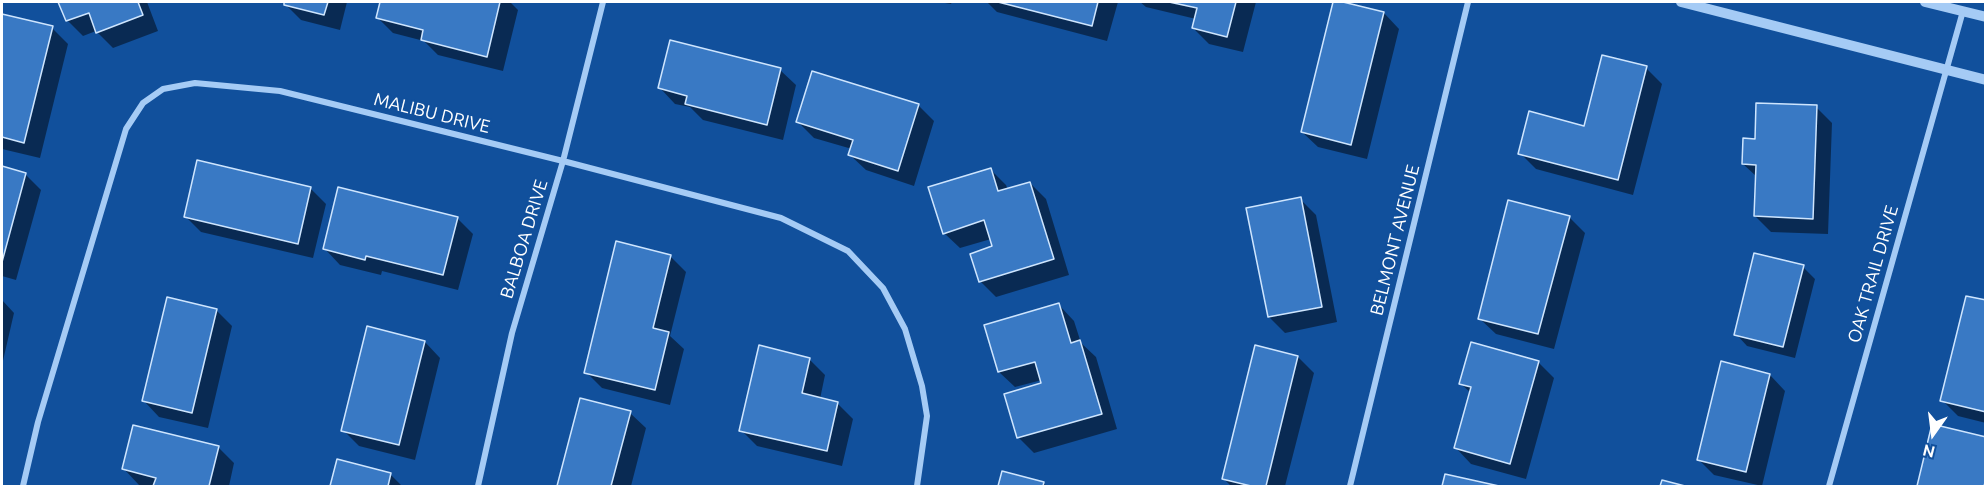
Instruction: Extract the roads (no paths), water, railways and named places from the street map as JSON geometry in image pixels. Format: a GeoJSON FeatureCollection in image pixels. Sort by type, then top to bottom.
{"type":"FeatureCollection","features":[{"type":"Feature","properties":{"kind":"street","name":"BALBOA DRIVE"},"geometry":{"type":"LineString","coordinates":[[478,486],[512,333],[563,161],[603,2]]}},
{"type":"Feature","properties":{"kind":"street","name":"BELMONT AVENUE"},"geometry":{"type":"LineString","coordinates":[[1350,486],[1468,2]]}},
{"type":"Feature","properties":{"kind":"street"},"geometry":{"type":"LineString","coordinates":[[1681,2],[1986,80]]}},
{"type":"Feature","properties":{"kind":"street"},"geometry":{"type":"LineString","coordinates":[[1925,2],[1986,17]]}},
{"type":"Feature","properties":{"kind":"street","name":"OAK TRAIL DRIVE"},"geometry":{"type":"LineString","coordinates":[[1829,486],[1963,11]]}},
{"type":"Feature","properties":{"kind":"street","name":"MALIBU DRIVE"},"geometry":{"type":"LineString","coordinates":[[23,486],[38,422],[126,129],[143,103],[163,89],[195,83],[280,91],[563,161],[781,218],[848,251],[883,288],[905,329],[922,386],[927,416],[917,486]]}}]}
